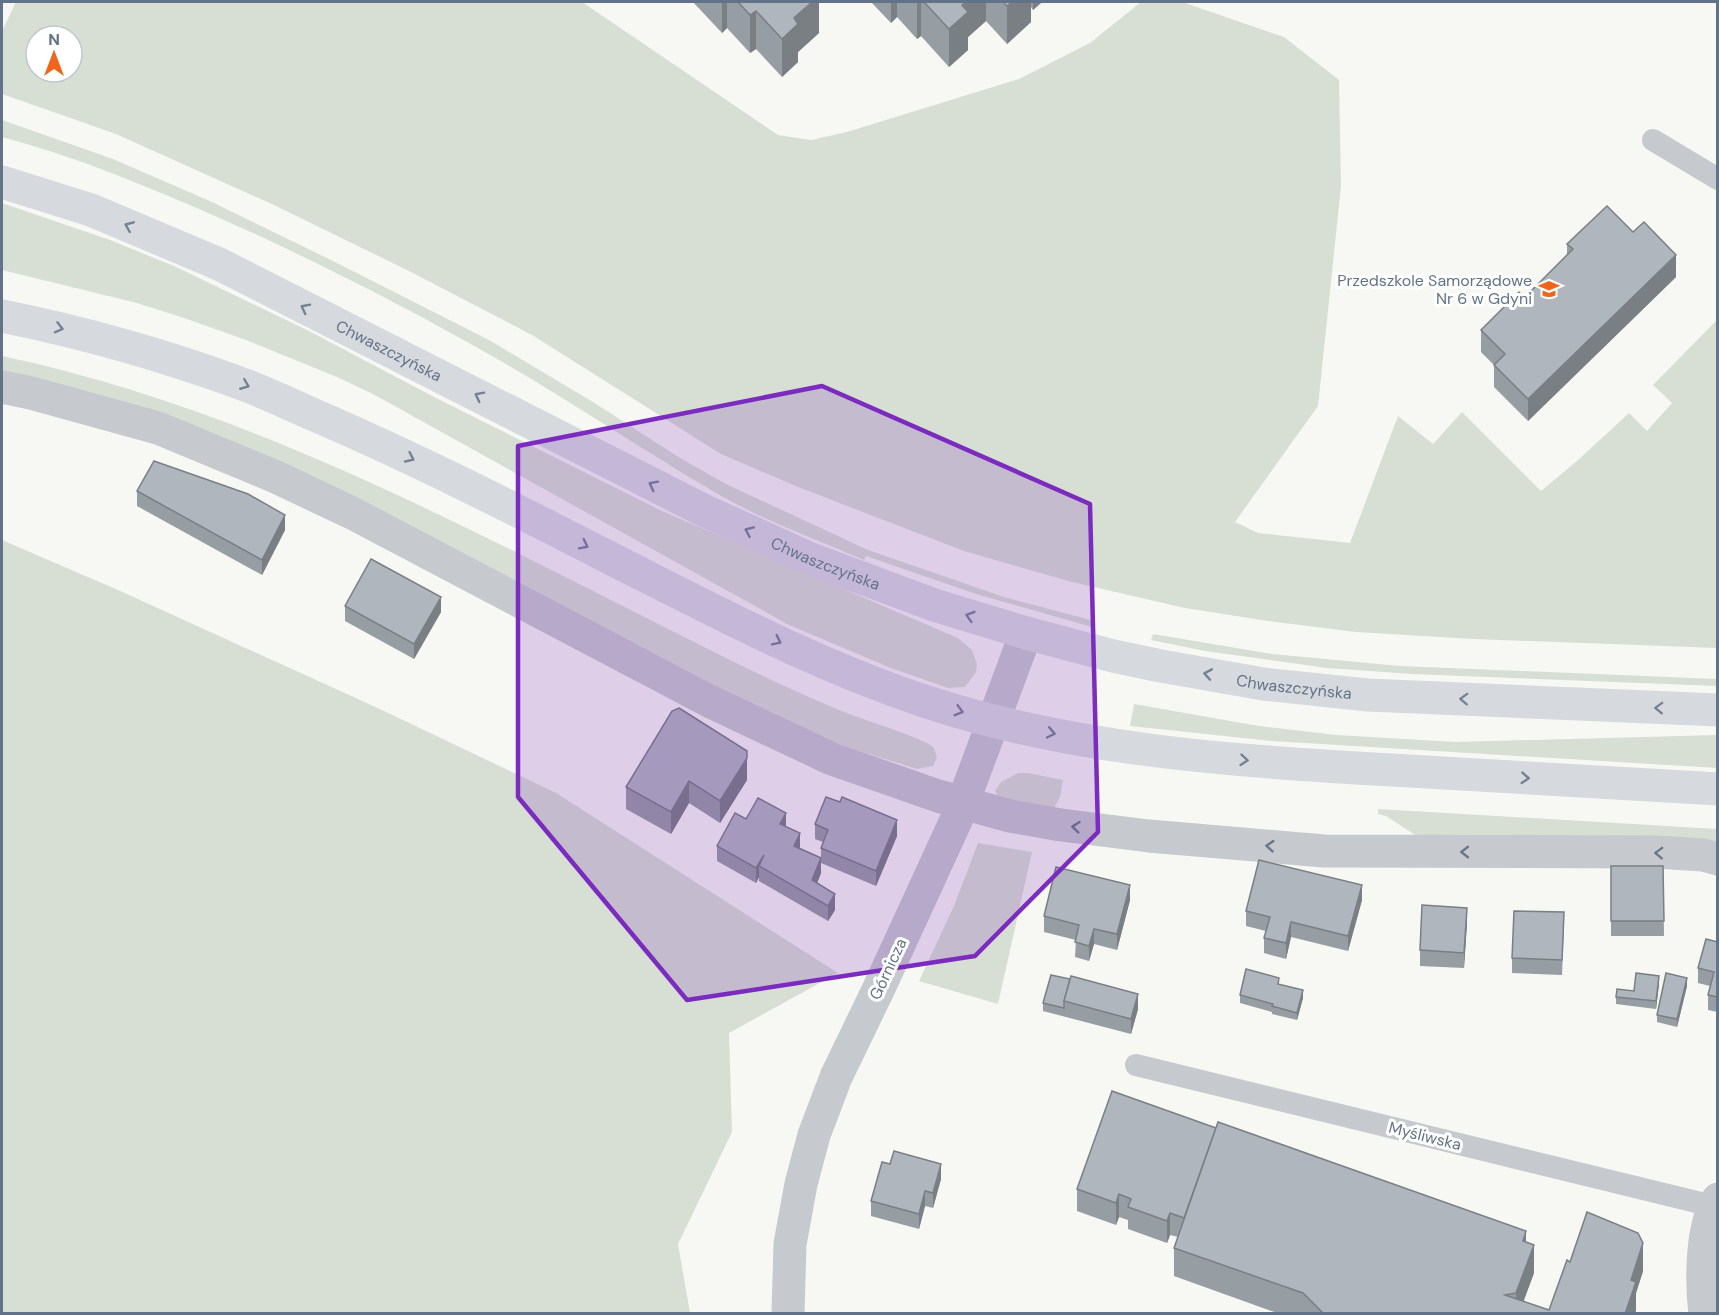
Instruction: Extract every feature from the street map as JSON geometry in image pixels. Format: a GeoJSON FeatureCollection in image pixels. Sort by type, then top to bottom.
{"type":"FeatureCollection","features":[{"type":"Feature","properties":{"kind":"main road","name":"Chwaszczyńska"},"geometry":{"type":"LineString","coordinates":[[2,182],[91,210],[219,264],[705,511],[811,559],[934,605],[1026,633],[1161,666],[1263,684],[1368,695],[1718,710]]}},
{"type":"Feature","properties":{"kind":"main road"},"geometry":{"type":"LineString","coordinates":[[2,316],[114,342],[239,383],[357,433],[446,475],[822,663],[927,702],[994,721],[1092,742],[1171,754],[1286,764],[1718,789]]}},
{"type":"Feature","properties":{"kind":"street"},"geometry":{"type":"LineString","coordinates":[[2,387],[158,428],[276,477],[352,513],[709,700],[832,759],[963,803],[1010,816],[1149,836],[1324,851],[1656,852],[1703,855],[1718,859]]}},
{"type":"Feature","properties":{"kind":"street","name":"Górnicza"},"geometry":{"type":"LineString","coordinates":[[788,1314],[790,1244],[801,1184],[814,1136],[836,1077],[963,803],[1026,633]]}},
{"type":"Feature","properties":{"kind":"street","name":"Myśliwska"},"geometry":{"type":"LineString","coordinates":[[1705,1314],[1702,1291],[1706,1247],[1715,1203]]}},
{"type":"Feature","properties":{"kind":"lane"},"geometry":{"type":"LineString","coordinates":[[1653,140],[1718,179]]}},
{"type":"Feature","properties":{"kind":"lane","name":"Myśliwska"},"geometry":{"type":"LineString","coordinates":[[1136,1065],[1715,1203]]}},
{"type":"Feature","properties":{"kind":"highlighted area"},"geometry":{"type":"Polygon","coordinates":[[[822,386],[1090,504],[1098,832],[975,956],[687,1000],[518,797],[518,446],[822,386]]]}},
{"type":"Feature","properties":{"kind":"shaded area"},"geometry":{"type":"Polygon","coordinates":[[[16,2],[582,2],[778,135],[811,140],[847,132],[1019,79],[1090,43],[1141,2],[1182,2],[1284,37],[1339,80],[1341,186],[1318,406],[1235,522],[1258,533],[1350,543],[1398,416],[1433,444],[1462,412],[1541,491],[1629,413],[1647,431],[1672,403],[1653,385],[1717,320],[1717,648],[1356,632],[1268,621],[1185,608],[1072,582],[964,551],[798,487],[721,454],[532,335],[409,271],[274,205],[116,134],[2,94],[2,31],[16,2]]]}},
{"type":"Feature","properties":{"kind":"shaded area"},"geometry":{"type":"Polygon","coordinates":[[[2,120],[113,159],[212,202],[333,261],[489,340],[726,484],[868,550],[1004,597],[1091,620],[1095,628],[973,593],[866,556],[864,560],[771,521],[735,504],[527,376],[398,304],[294,252],[169,196],[86,164],[2,137],[2,120]]]}},
{"type":"Feature","properties":{"kind":"shaded area"},"geometry":{"type":"Polygon","coordinates":[[[2,203],[110,240],[174,266],[307,330],[436,398],[662,511],[958,638],[972,650],[977,664],[976,672],[965,687],[948,688],[891,668],[789,625],[373,394],[337,377],[184,318],[137,303],[2,270],[2,203]]]}},
{"type":"Feature","properties":{"kind":"shaded area"},"geometry":{"type":"Polygon","coordinates":[[[2,356],[97,380],[190,409],[370,482],[781,685],[929,744],[934,748],[937,758],[933,766],[917,769],[812,734],[652,654],[2,377],[2,356]]]}},
{"type":"Feature","properties":{"kind":"shaded area"},"geometry":{"type":"Polygon","coordinates":[[[2,540],[382,710],[556,793],[838,973],[729,1033],[732,1132],[678,1244],[690,1313],[2,1313],[2,540]]]}},
{"type":"Feature","properties":{"kind":"shaded area"},"geometry":{"type":"Polygon","coordinates":[[[1153,634],[1272,654],[1400,666],[1717,679],[1717,686],[1412,674],[1327,668],[1205,651],[1151,640],[1153,634]]]}},
{"type":"Feature","properties":{"kind":"shaded area"},"geometry":{"type":"Polygon","coordinates":[[[1134,704],[1259,726],[1336,735],[1456,742],[1717,735],[1717,768],[1272,741],[1130,726],[1134,704]]]}},
{"type":"Feature","properties":{"kind":"shaded area"},"geometry":{"type":"Polygon","coordinates":[[[1018,773],[1063,780],[1060,797],[1054,808],[1000,800],[995,791],[1001,782],[1018,773]]]}},
{"type":"Feature","properties":{"kind":"shaded area"},"geometry":{"type":"Polygon","coordinates":[[[1378,809],[1717,829],[1717,845],[1423,840],[1386,816],[1378,814],[1378,809]]]}},
{"type":"Feature","properties":{"kind":"shaded area"},"geometry":{"type":"Polygon","coordinates":[[[978,843],[1032,852],[998,1004],[919,981],[954,906],[978,843]]]}},
{"type":"Feature","properties":{"kind":"building"},"geometry":{"type":"Polygon","coordinates":[[[738,2],[812,2],[794,18],[798,24],[782,39],[756,11],[750,15],[738,2]]]}},
{"type":"Feature","properties":{"kind":"building"},"geometry":{"type":"Polygon","coordinates":[[[924,2],[966,2],[962,5],[968,12],[949,29],[924,2]]]}},
{"type":"Feature","properties":{"kind":"building"},"geometry":{"type":"Polygon","coordinates":[[[1607,206],[1633,232],[1644,222],[1676,255],[1528,399],[1494,365],[1505,354],[1481,330],[1519,292],[1524,298],[1573,249],[1567,244],[1607,206]]]}},
{"type":"Feature","properties":{"kind":"building"},"geometry":{"type":"Polygon","coordinates":[[[154,461],[248,494],[285,515],[262,560],[137,491],[154,461]]]}},
{"type":"Feature","properties":{"kind":"building"},"geometry":{"type":"Polygon","coordinates":[[[371,559],[441,597],[414,644],[345,606],[371,559]]]}},
{"type":"Feature","properties":{"kind":"building"},"geometry":{"type":"Polygon","coordinates":[[[679,708],[747,751],[747,758],[720,801],[689,781],[671,812],[626,787],[672,711],[679,708]]]}},
{"type":"Feature","properties":{"kind":"building"},"geometry":{"type":"Polygon","coordinates":[[[826,797],[840,802],[842,797],[897,820],[876,871],[821,848],[828,830],[815,824],[826,797]]]}},
{"type":"Feature","properties":{"kind":"building"},"geometry":{"type":"Polygon","coordinates":[[[758,798],[786,813],[780,824],[800,833],[794,846],[821,858],[812,880],[835,894],[828,906],[759,866],[764,855],[756,868],[717,846],[735,813],[746,819],[758,798]]]}},
{"type":"Feature","properties":{"kind":"building"},"geometry":{"type":"Polygon","coordinates":[[[1259,860],[1362,885],[1348,936],[1291,922],[1286,943],[1264,938],[1270,917],[1246,911],[1259,860]]]}},
{"type":"Feature","properties":{"kind":"building"},"geometry":{"type":"Polygon","coordinates":[[[1611,866],[1663,866],[1664,921],[1611,921],[1611,866]]]}},
{"type":"Feature","properties":{"kind":"building"},"geometry":{"type":"Polygon","coordinates":[[[1056,867],[1130,885],[1117,934],[1094,929],[1089,946],[1075,942],[1079,925],[1044,916],[1056,867]]]}},
{"type":"Feature","properties":{"kind":"building"},"geometry":{"type":"Polygon","coordinates":[[[1422,905],[1467,908],[1464,953],[1420,950],[1422,905]]]}},
{"type":"Feature","properties":{"kind":"building"},"geometry":{"type":"Polygon","coordinates":[[[1514,911],[1564,912],[1562,960],[1512,958],[1514,911]]]}},
{"type":"Feature","properties":{"kind":"building"},"geometry":{"type":"Polygon","coordinates":[[[1706,939],[1718,942],[1718,997],[1708,995],[1714,972],[1698,968],[1706,939]]]}},
{"type":"Feature","properties":{"kind":"building"},"geometry":{"type":"Polygon","coordinates":[[[1246,969],[1279,978],[1278,984],[1303,990],[1297,1013],[1240,995],[1246,969]]]}},
{"type":"Feature","properties":{"kind":"building"},"geometry":{"type":"Polygon","coordinates":[[[1636,973],[1659,976],[1656,1001],[1616,997],[1617,989],[1634,991],[1636,973]]]}},
{"type":"Feature","properties":{"kind":"building"},"geometry":{"type":"Polygon","coordinates":[[[1666,973],[1687,978],[1677,1019],[1657,1015],[1666,973]]]}},
{"type":"Feature","properties":{"kind":"building"},"geometry":{"type":"Polygon","coordinates":[[[1051,975],[1070,979],[1064,1008],[1043,1003],[1051,975]]]}},
{"type":"Feature","properties":{"kind":"building"},"geometry":{"type":"Polygon","coordinates":[[[1071,976],[1138,994],[1131,1019],[1064,1001],[1071,976]]]}},
{"type":"Feature","properties":{"kind":"building"},"geometry":{"type":"Polygon","coordinates":[[[1112,1091],[1216,1128],[1184,1218],[1170,1213],[1167,1221],[1128,1207],[1131,1199],[1119,1194],[1116,1203],[1077,1189],[1112,1091]]]}},
{"type":"Feature","properties":{"kind":"building"},"geometry":{"type":"Polygon","coordinates":[[[1218,1122],[1526,1231],[1523,1241],[1534,1245],[1516,1293],[1505,1295],[1549,1310],[1567,1260],[1570,1262],[1587,1212],[1638,1233],[1643,1243],[1631,1280],[1636,1282],[1625,1314],[1324,1314],[1303,1293],[1174,1248],[1218,1122]]]}},
{"type":"Feature","properties":{"kind":"building"},"geometry":{"type":"Polygon","coordinates":[[[894,1151],[941,1164],[933,1193],[925,1191],[919,1214],[871,1201],[882,1162],[890,1164],[894,1151]]]}},
{"type":"Feature","properties":{"kind":"place","name":"Przedszkole Samorządowe Nr 6 w Gdyni"},"geometry":{"type":"Point","coordinates":[1549,289]}}]}
